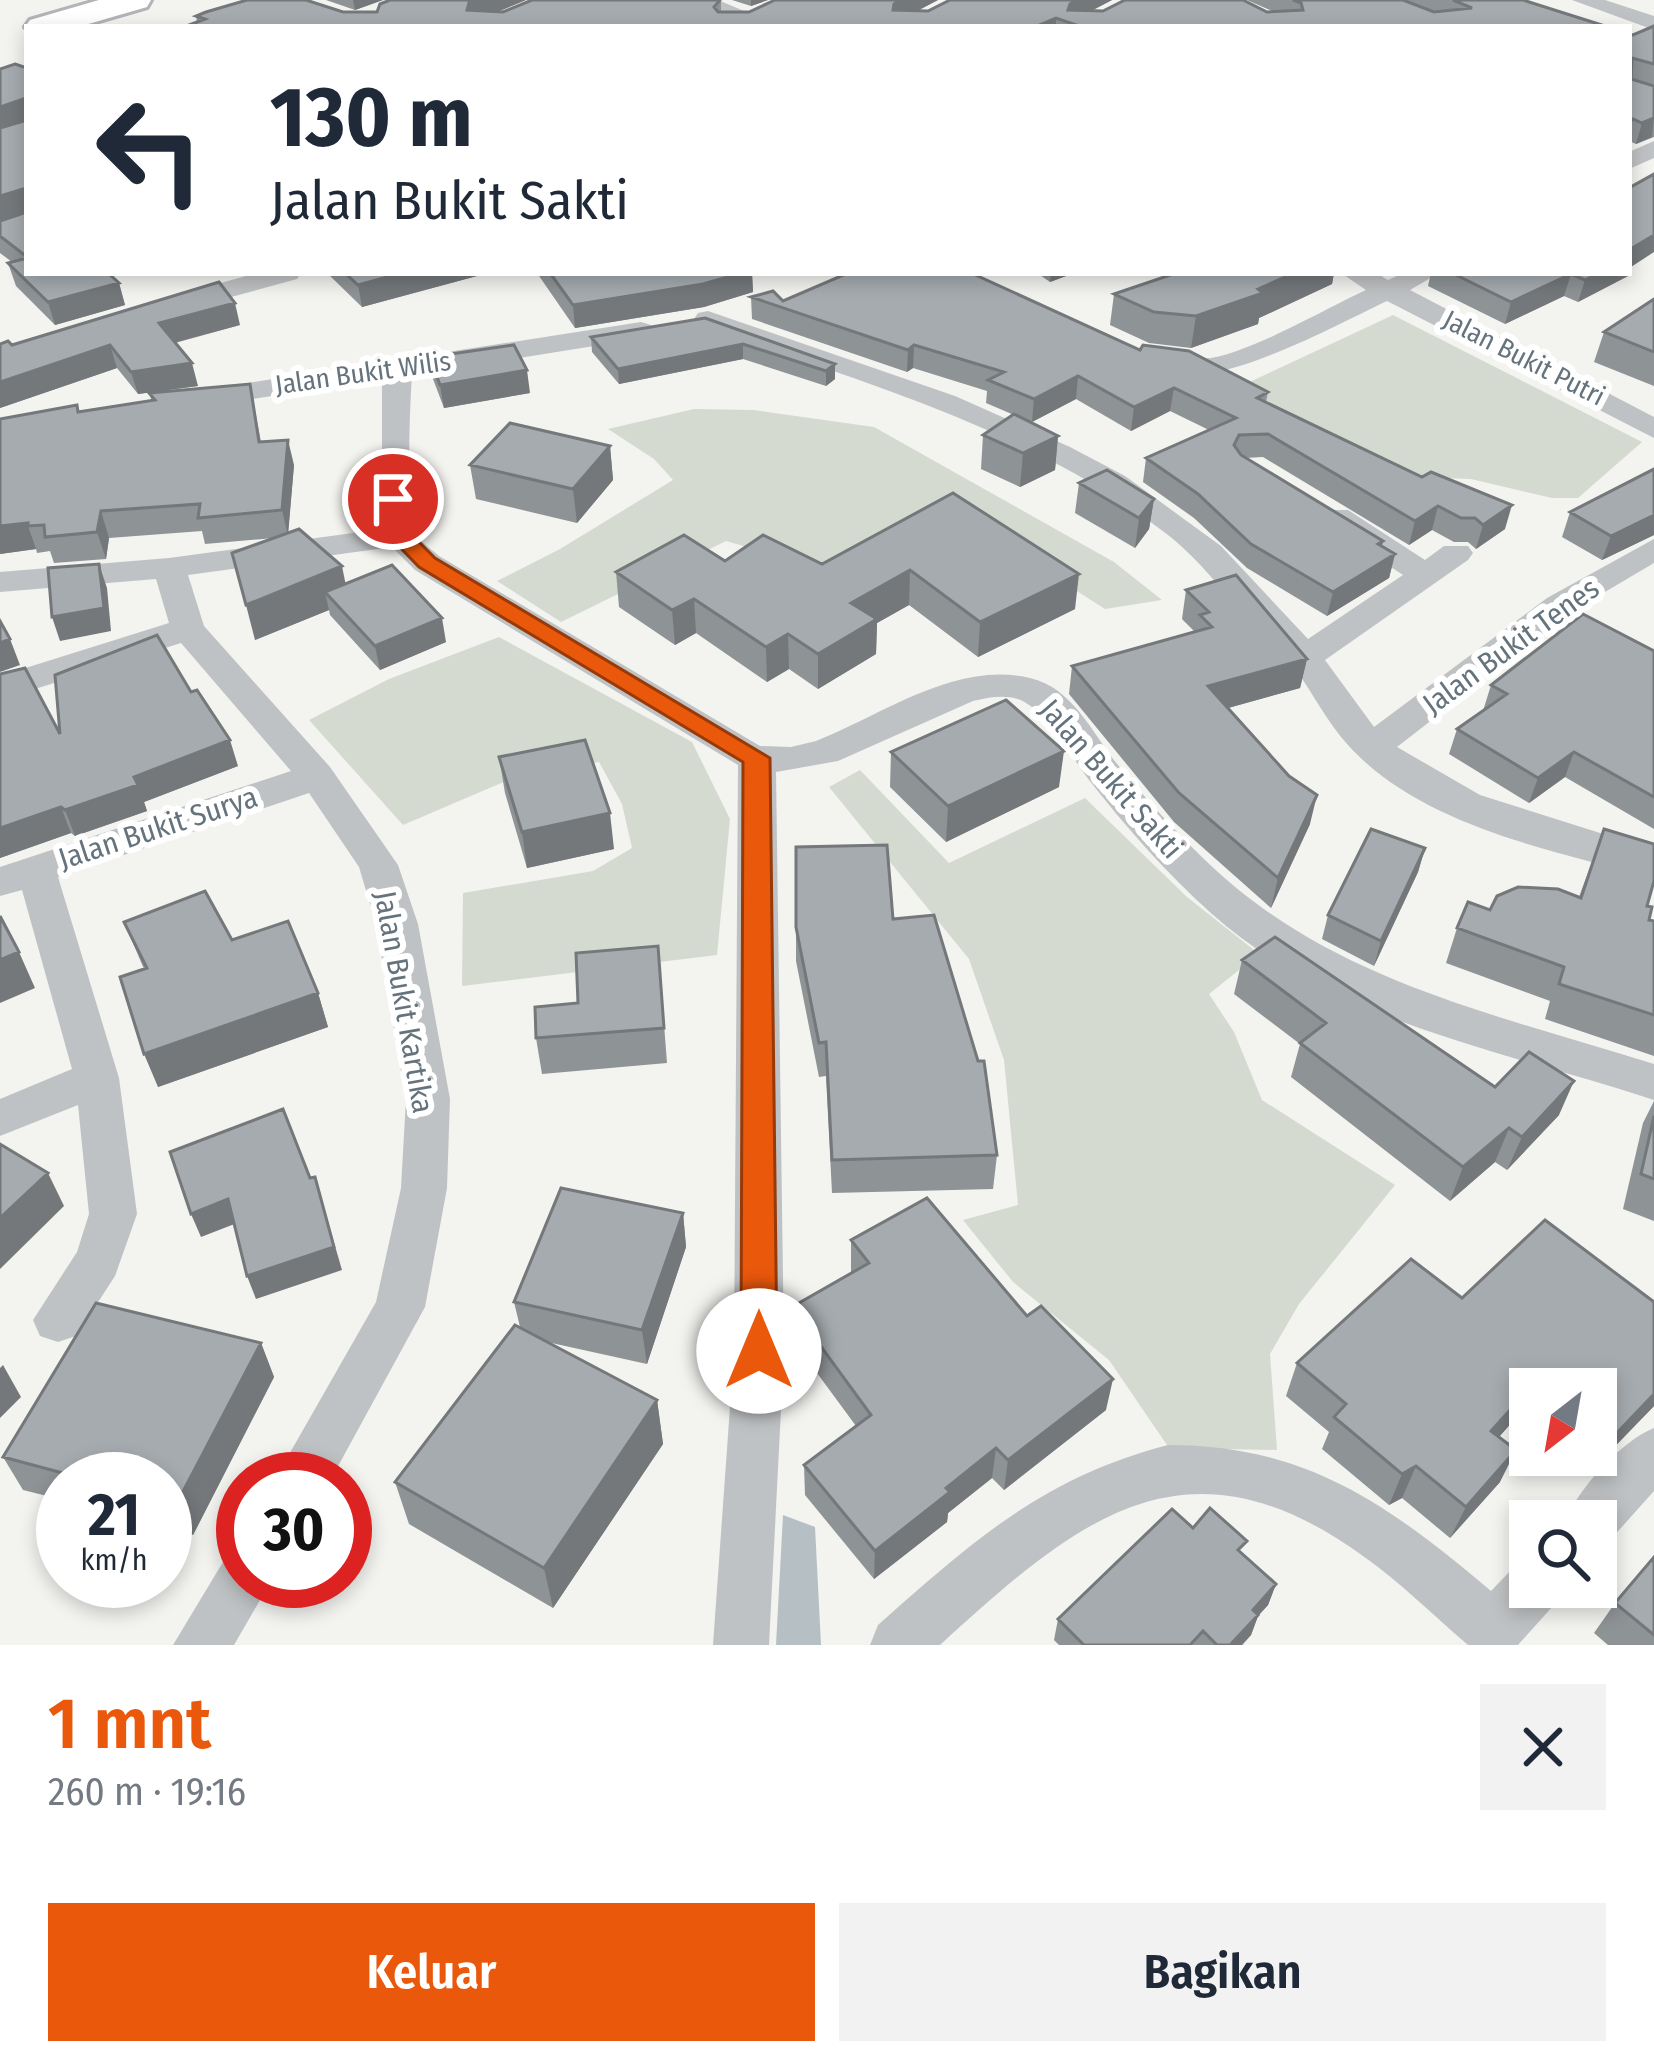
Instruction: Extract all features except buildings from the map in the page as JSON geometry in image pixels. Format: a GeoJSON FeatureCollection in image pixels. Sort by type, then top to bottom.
{"type":"FeatureCollection","features":[{"type":"Feature","properties":{"kind":"highway"},"geometry":{"type":"LineString","coordinates":[[34,24],[88,0]]}},
{"type":"Feature","properties":{"kind":"highway"},"geometry":{"type":"LineString","coordinates":[[42,24],[135,0]]}},
{"type":"Feature","properties":{"kind":"street"},"geometry":{"type":"LineString","coordinates":[[697,0],[750,20]]}},
{"type":"Feature","properties":{"kind":"street"},"geometry":{"type":"LineString","coordinates":[[1583,0],[1630,24]]}},
{"type":"Feature","properties":{"kind":"street"},"geometry":{"type":"LineString","coordinates":[[142,314],[275,276]]}},
{"type":"Feature","properties":{"kind":"street","name":"Jalan Bukit Putri"},"geometry":{"type":"LineString","coordinates":[[1361,276],[1619,406],[1654,429]]}},
{"type":"Feature","properties":{"kind":"street"},"geometry":{"type":"LineString","coordinates":[[1142,358],[1211,367],[1420,276]]}},
{"type":"Feature","properties":{"kind":"street","name":"Jalan Bukit Wilis"},"geometry":{"type":"LineString","coordinates":[[170,404],[686,323],[770,303]]}},
{"type":"Feature","properties":{"kind":"street"},"geometry":{"type":"LineString","coordinates":[[686,323],[990,422],[1113,481],[1171,521],[1235,579],[1264,618],[1305,657],[1329,698],[1372,748],[1424,782],[1484,810],[1556,838],[1654,864]]}},
{"type":"Feature","properties":{"kind":"street"},"geometry":{"type":"LineString","coordinates":[[398,371],[392,398],[398,469],[393,499],[400,536],[427,562],[757,758],[759,1351],[741,1645]]}},
{"type":"Feature","properties":{"kind":"street"},"geometry":{"type":"LineString","coordinates":[[1619,406],[1654,395]]}},
{"type":"Feature","properties":{"kind":"street"},"geometry":{"type":"LineString","coordinates":[[1315,504],[1426,575]]}},
{"type":"Feature","properties":{"kind":"street"},"geometry":{"type":"LineString","coordinates":[[0,582],[169,568],[400,536]]}},
{"type":"Feature","properties":{"kind":"street","name":"Jalan Bukit Tenes"},"geometry":{"type":"LineString","coordinates":[[1372,748],[1559,605],[1654,549]]}},
{"type":"Feature","properties":{"kind":"street"},"geometry":{"type":"LineString","coordinates":[[1305,657],[1456,553]]}},
{"type":"Feature","properties":{"kind":"street","name":"Jalan Bukit Kartika"},"geometry":{"type":"LineString","coordinates":[[169,568],[188,629],[317,776],[378,865],[397,924],[428,1099],[424,1188],[400,1306],[317,1452]]}},
{"type":"Feature","properties":{"kind":"street"},"geometry":{"type":"LineString","coordinates":[[1559,605],[1597,626]]}},
{"type":"Feature","properties":{"kind":"street"},"geometry":{"type":"LineString","coordinates":[[0,688],[188,629]]}},
{"type":"Feature","properties":{"kind":"street","name":"Jalan Bukit Sakti"},"geometry":{"type":"LineString","coordinates":[[757,758],[785,760],[820,753],[980,685],[1024,687],[1043,697],[1067,723],[1100,770],[1166,845],[1244,918],[1302,957],[1388,996],[1654,1082]]}},
{"type":"Feature","properties":{"kind":"street","name":"Jalan Bukit Surya"},"geometry":{"type":"LineString","coordinates":[[18,875],[317,776]]}},
{"type":"Feature","properties":{"kind":"street"},"geometry":{"type":"LineString","coordinates":[[18,875],[97,1078],[113,1214],[98,1261],[58,1320]]}},
{"type":"Feature","properties":{"kind":"street"},"geometry":{"type":"LineString","coordinates":[[0,1118],[97,1078]]}},
{"type":"Feature","properties":{"kind":"street"},"geometry":{"type":"LineString","coordinates":[[1611,1500],[1654,1453]]}},
{"type":"Feature","properties":{"kind":"street"},"geometry":{"type":"LineString","coordinates":[[898,1645],[994,1559],[1071,1502],[1144,1471],[1213,1468],[1289,1483],[1369,1528],[1501,1638],[1520,1608]]}},
{"type":"Feature","properties":{"kind":"street"},"geometry":{"type":"LineString","coordinates":[[201,1645],[225,1608]]}},
{"type":"Feature","properties":{"kind":"shaded area"},"geometry":{"type":"Polygon","coordinates":[[[1393,315],[1642,442],[1578,498],[1552,498],[1471,479],[1392,476],[1239,387],[1393,315]]]}},
{"type":"Feature","properties":{"kind":"shaded area"},"geometry":{"type":"Polygon","coordinates":[[[694,409],[754,410],[874,427],[1114,562],[1162,600],[1105,609],[1050,574],[820,584],[774,555],[726,541],[561,622],[497,581],[560,549],[673,480],[654,459],[608,429],[694,409]]]}},
{"type":"Feature","properties":{"kind":"shaded area"},"geometry":{"type":"Polygon","coordinates":[[[499,637],[692,742],[730,819],[717,955],[462,986],[463,893],[593,871],[632,848],[622,804],[599,762],[522,774],[403,825],[309,720],[389,679],[499,637]]]}},
{"type":"Feature","properties":{"kind":"shaded area"},"geometry":{"type":"Polygon","coordinates":[[[860,770],[949,863],[1085,798],[1187,897],[1259,954],[1209,994],[1234,1032],[1262,1100],[1395,1185],[1299,1304],[1270,1354],[1277,1450],[1169,1448],[1109,1360],[1013,1282],[963,1220],[1018,1205],[1004,1060],[969,959],[829,787],[860,770]]]}},
{"type":"Feature","properties":{"kind":"shaded area"},"geometry":{"type":"Polygon","coordinates":[[[783,1515],[815,1527],[821,1645],[776,1645],[783,1515]]]}},
{"type":"Feature","properties":{"kind":"route"},"geometry":{"type":"LineString","coordinates":[[393,499],[400,536],[427,562],[717,739],[757,758],[759,1351]]}}]}
